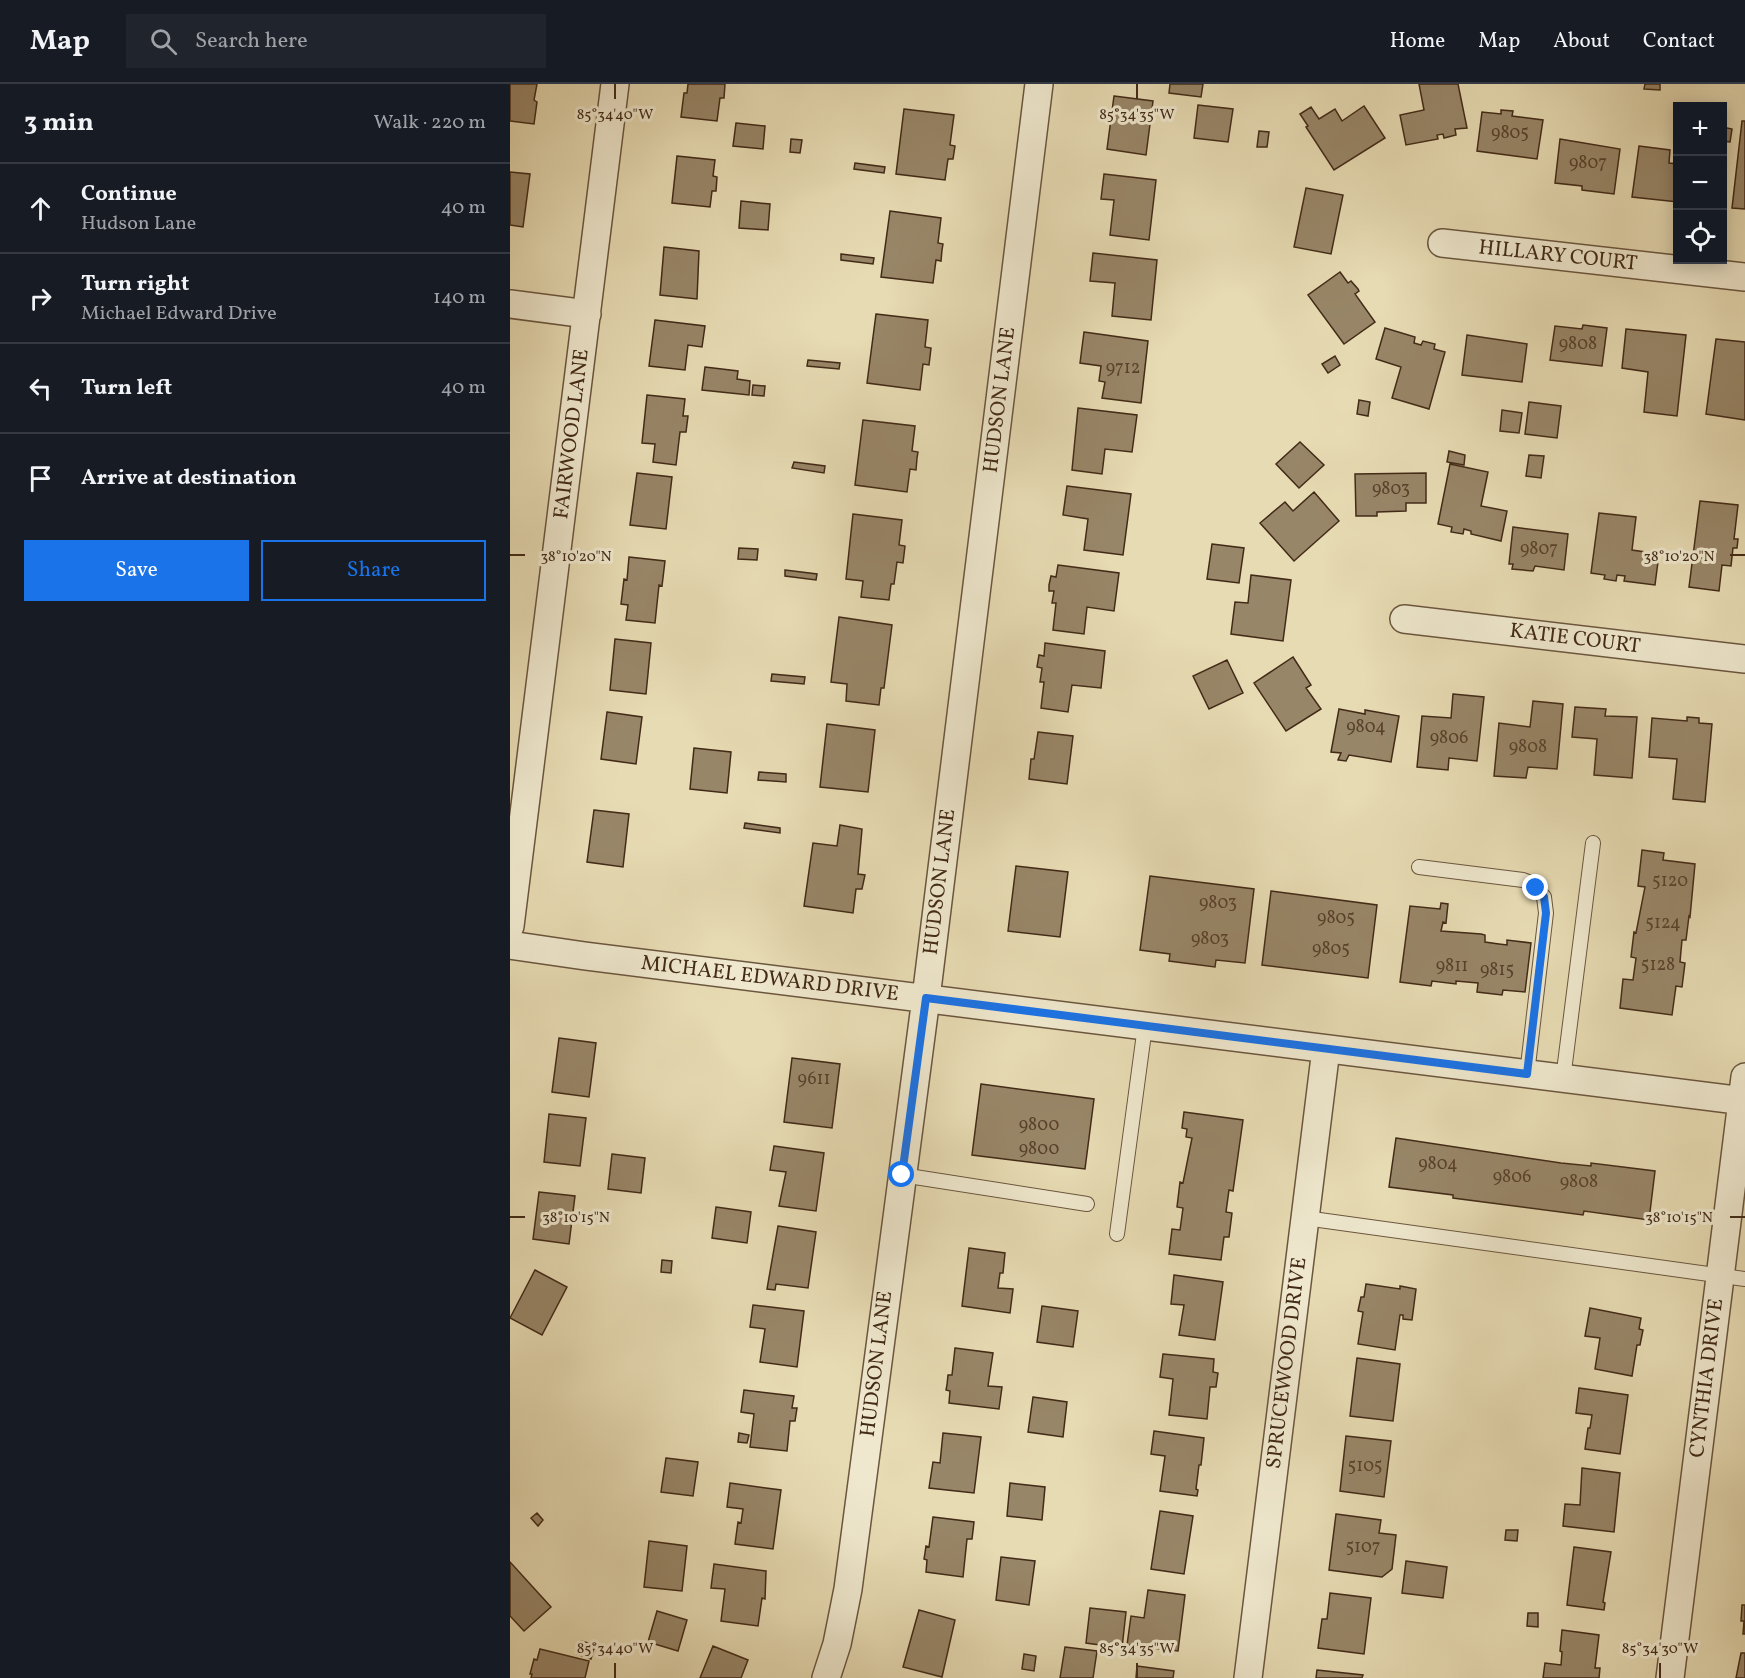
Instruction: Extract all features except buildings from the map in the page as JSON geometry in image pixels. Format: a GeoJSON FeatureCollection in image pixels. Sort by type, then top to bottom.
{"type":"FeatureCollection","features":[{"type":"Feature","properties":{"kind":"street","name":"FAIRWOOD LANE"},"geometry":{"type":"LineString","coordinates":[[510,926],[615,84]]}},
{"type":"Feature","properties":{"kind":"street","name":"HUDSON LANE"},"geometry":{"type":"LineString","coordinates":[[826,1678],[837,1644],[848,1589],[926,998],[1039,84]]}},
{"type":"Feature","properties":{"kind":"street","name":"HILLARY COURT"},"geometry":{"type":"LineString","coordinates":[[1442,243],[1745,277]]}},
{"type":"Feature","properties":{"kind":"street"},"geometry":{"type":"LineString","coordinates":[[510,304],[587,314]]}},
{"type":"Feature","properties":{"kind":"street","name":"KATIE COURT"},"geometry":{"type":"LineString","coordinates":[[1404,619],[1745,659]]}},
{"type":"Feature","properties":{"kind":"street","name":"MICHAEL EDWARD DRIVE"},"geometry":{"type":"LineString","coordinates":[[510,945],[1563,1079],[1744,1093]]}},
{"type":"Feature","properties":{"kind":"street","name":"SPRUCEWOOD DRIVE"},"geometry":{"type":"LineString","coordinates":[[1248,1678],[1326,1049]]}},
{"type":"Feature","properties":{"kind":"street","name":"CYNTHIA DRIVE"},"geometry":{"type":"LineString","coordinates":[[1670,1678],[1733,1278],[1744,1093]]}},
{"type":"Feature","properties":{"kind":"lane"},"geometry":{"type":"LineString","coordinates":[[1563,1079],[1593,843]]}},
{"type":"Feature","properties":{"kind":"lane"},"geometry":{"type":"LineString","coordinates":[[1419,867],[1523,880],[1531,883],[1544,897],[1546,913],[1544,941],[1527,1074]]}},
{"type":"Feature","properties":{"kind":"lane"},"geometry":{"type":"LineString","coordinates":[[1117,1234],[1145,1026]]}},
{"type":"Feature","properties":{"kind":"lane"},"geometry":{"type":"LineString","coordinates":[[902,1175],[1087,1204]]}},
{"type":"Feature","properties":{"kind":"lane"},"geometry":{"type":"LineString","coordinates":[[1305,1218],[1733,1278]]}},
{"type":"Feature","properties":{"kind":"route"},"geometry":{"type":"LineString","coordinates":[[902,1175],[926,998],[1527,1074],[1546,913],[1544,897],[1536,888]]}}]}
